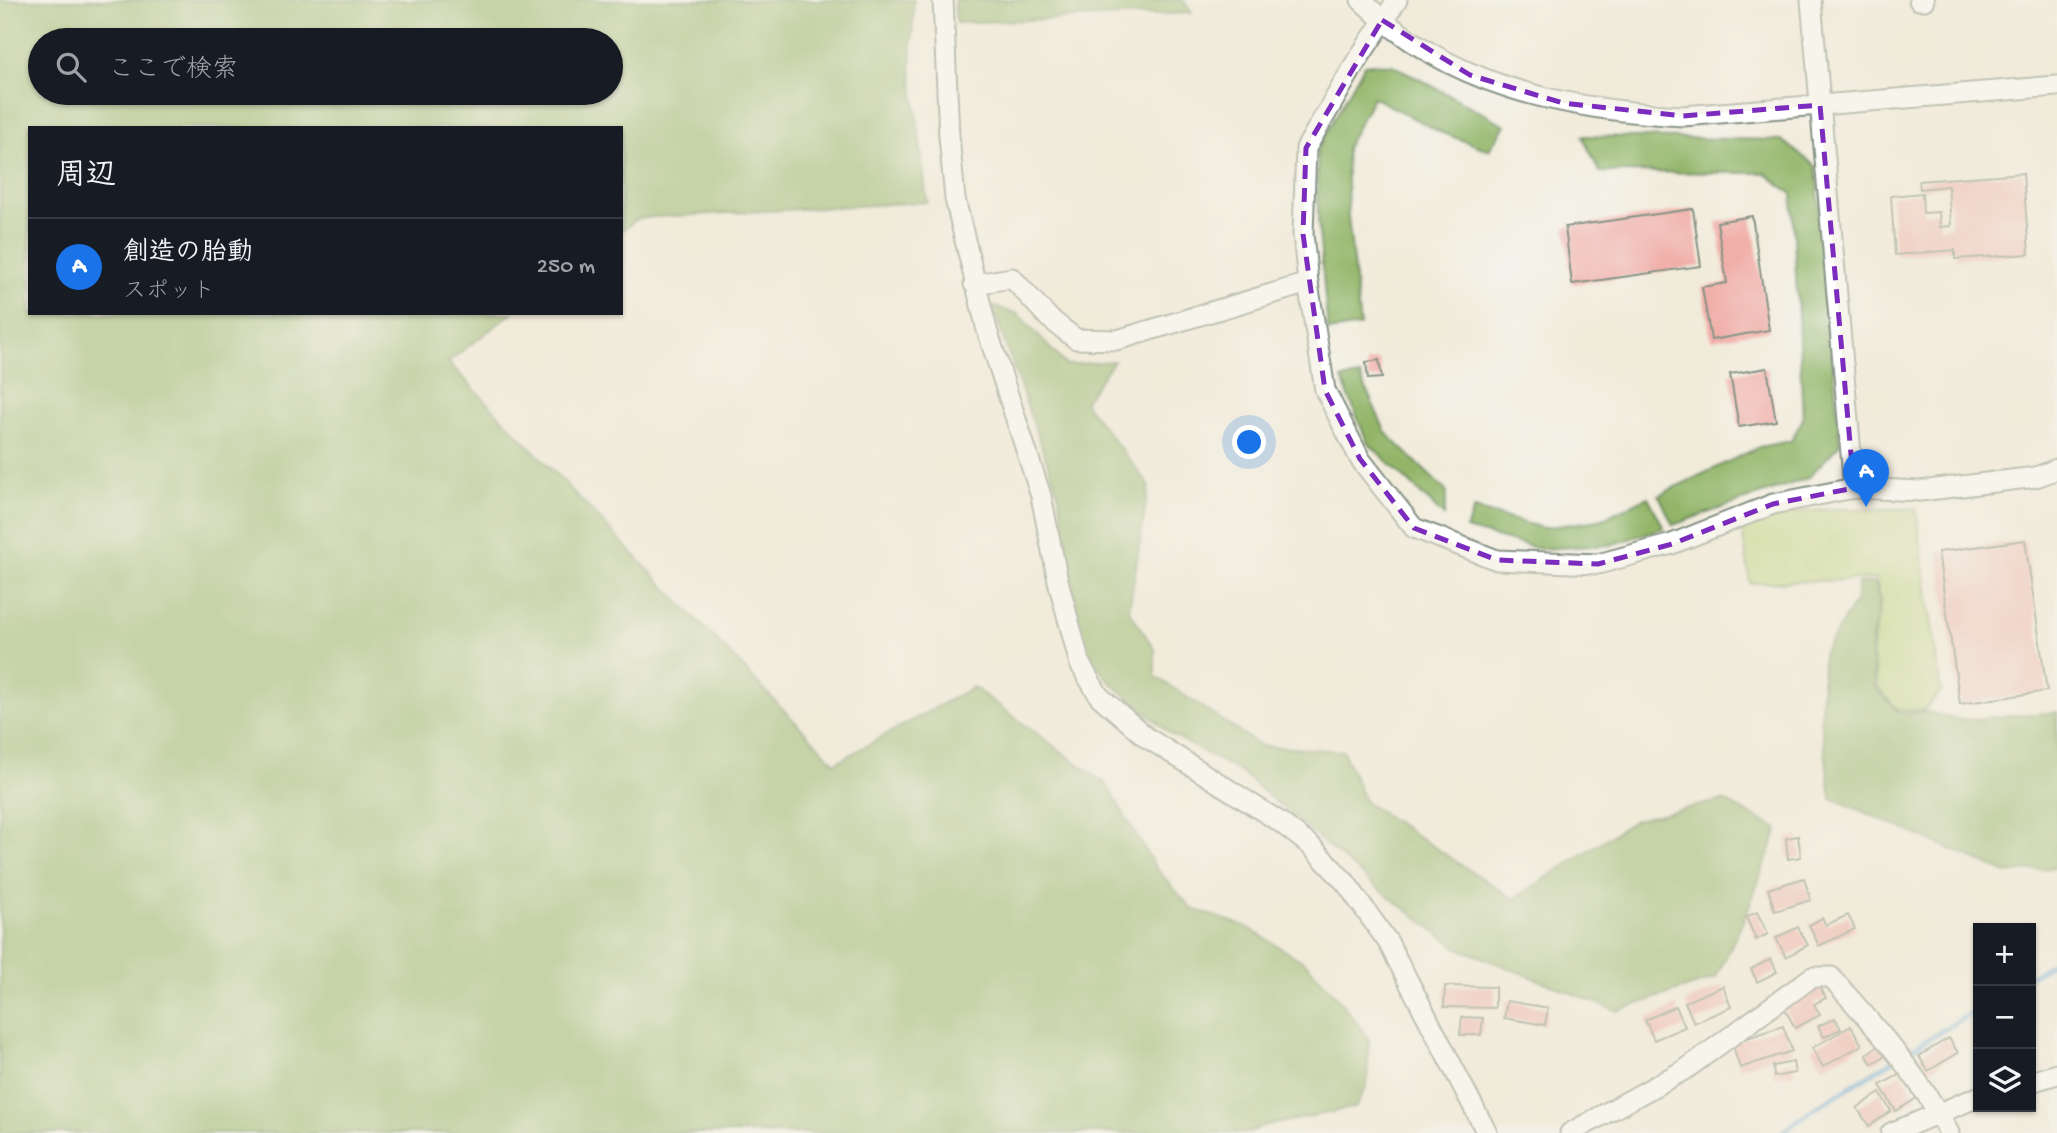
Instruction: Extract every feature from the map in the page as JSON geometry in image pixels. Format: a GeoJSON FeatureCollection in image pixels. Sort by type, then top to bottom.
{"type":"FeatureCollection","features":[{"type":"Feature","properties":{"kind":"street"},"geometry":{"type":"LineString","coordinates":[[943,0],[949,136],[955,199],[974,284],[1041,496],[1058,581],[1080,664],[1099,696],[1146,737],[1280,822],[1311,846],[1346,883],[1388,942],[1487,1133]]}},
{"type":"Feature","properties":{"kind":"street"},"geometry":{"type":"LineString","coordinates":[[1361,0],[1382,20],[1432,56],[1470,75],[1563,103],[1626,113],[1683,116],[2057,86]]}},
{"type":"Feature","properties":{"kind":"street"},"geometry":{"type":"LineString","coordinates":[[1397,0],[1382,20],[1306,148],[1303,234],[1325,390],[1360,459],[1414,528],[1496,560],[1598,564],[1672,544],[1773,504],[1854,488],[1920,491],[2036,477],[2057,469]]}},
{"type":"Feature","properties":{"kind":"street"},"geometry":{"type":"LineString","coordinates":[[1811,0],[1854,488]]}},
{"type":"Feature","properties":{"kind":"street"},"geometry":{"type":"LineString","coordinates":[[974,284],[1012,278],[1049,318],[1076,339],[1117,340],[1308,283]]}},
{"type":"Feature","properties":{"kind":"street"},"geometry":{"type":"LineString","coordinates":[[1570,1133],[1686,1069],[1811,976],[1831,977],[1901,1059],[1938,1112],[1949,1133]]}},
{"type":"Feature","properties":{"kind":"street"},"geometry":{"type":"LineString","coordinates":[[2036,1080],[2057,1074]]}},
{"type":"Feature","properties":{"kind":"street"},"geometry":{"type":"LineString","coordinates":[[1891,1133],[1973,1099]]}},
{"type":"Feature","properties":{"kind":"highlighted area"},"geometry":{"type":"Polygon","coordinates":[[[1382,20],[1470,75],[1563,103],[1683,116],[1820,105],[1854,488],[1773,504],[1672,544],[1598,564],[1497,560],[1414,528],[1360,459],[1325,390],[1303,234],[1306,148],[1382,20]]]}},
{"type":"Feature","properties":{"kind":"green space"},"geometry":{"type":"Polygon","coordinates":[[[0,0],[914,0],[911,67],[927,202],[639,218],[623,230],[623,126],[28,126],[28,315],[509,315],[448,362],[835,763],[973,687],[1106,784],[1155,867],[1192,909],[1245,926],[1307,964],[1369,1039],[1367,1085],[1356,1107],[1264,1126],[1247,1133],[0,1133],[0,0]]]}},
{"type":"Feature","properties":{"kind":"green space"},"geometry":{"type":"Polygon","coordinates":[[[954,0],[1183,0],[1192,13],[956,23],[954,0]]]}},
{"type":"Feature","properties":{"kind":"green space"},"geometry":{"type":"Polygon","coordinates":[[[1365,64],[1393,65],[1505,125],[1489,150],[1440,132],[1373,97],[1346,148],[1348,216],[1360,326],[1328,331],[1318,220],[1317,149],[1365,64]]]}},
{"type":"Feature","properties":{"kind":"green space"},"geometry":{"type":"Polygon","coordinates":[[[1582,136],[1781,140],[1816,166],[1840,444],[1808,478],[1673,525],[1659,495],[1759,447],[1791,441],[1803,419],[1792,194],[1765,173],[1600,172],[1582,136]]]}},
{"type":"Feature","properties":{"kind":"green space"},"geometry":{"type":"Polygon","coordinates":[[[992,306],[1018,314],[1066,365],[1114,361],[1084,402],[1149,485],[1129,610],[1155,650],[1155,676],[1261,746],[1343,751],[1365,802],[1514,899],[1635,820],[1723,800],[1778,829],[1747,912],[1716,978],[1617,1011],[1458,948],[1371,883],[1242,773],[1171,734],[1110,682],[1083,647],[1059,496],[992,306]]]}},
{"type":"Feature","properties":{"kind":"green space"},"geometry":{"type":"Polygon","coordinates":[[[1360,376],[1386,433],[1447,492],[1444,516],[1367,442],[1342,379],[1360,376]]]}},
{"type":"Feature","properties":{"kind":"green space"},"geometry":{"type":"Polygon","coordinates":[[[1648,497],[1664,528],[1610,545],[1540,549],[1466,529],[1474,509],[1543,528],[1600,520],[1648,497]]]}},
{"type":"Feature","properties":{"kind":"green space"},"geometry":{"type":"Polygon","coordinates":[[[1916,509],[1941,692],[1924,710],[1898,710],[1877,686],[1872,649],[1881,601],[1876,579],[1750,583],[1742,527],[1799,512],[1916,509]]]}},
{"type":"Feature","properties":{"kind":"green space"},"geometry":{"type":"Polygon","coordinates":[[[1858,583],[1875,583],[1879,601],[1870,651],[1875,688],[1899,713],[1927,712],[1960,720],[2057,712],[2057,867],[2007,873],[1831,798],[1821,721],[1823,653],[1855,602],[1858,583]]]}},
{"type":"Feature","properties":{"kind":"building"},"geometry":{"type":"Polygon","coordinates":[[[2023,173],[2029,254],[1955,259],[1955,250],[1895,255],[1891,196],[1922,193],[1923,213],[1939,212],[1940,227],[1951,226],[1948,186],[1920,189],[1919,181],[2023,173]]]}},
{"type":"Feature","properties":{"kind":"building"},"geometry":{"type":"Polygon","coordinates":[[[1693,209],[1701,266],[1572,284],[1565,227],[1693,209]]]}},
{"type":"Feature","properties":{"kind":"building"},"geometry":{"type":"Polygon","coordinates":[[[1752,216],[1769,330],[1711,340],[1702,287],[1727,283],[1717,222],[1752,216]]]}},
{"type":"Feature","properties":{"kind":"building"},"geometry":{"type":"Polygon","coordinates":[[[1379,360],[1382,378],[1368,379],[1366,362],[1379,360]]]}},
{"type":"Feature","properties":{"kind":"building"},"geometry":{"type":"Polygon","coordinates":[[[1767,368],[1776,421],[1739,427],[1730,374],[1767,368]]]}},
{"type":"Feature","properties":{"kind":"building"},"geometry":{"type":"Polygon","coordinates":[[[2025,540],[2047,691],[1960,704],[1938,552],[2025,540]]]}},
{"type":"Feature","properties":{"kind":"building"},"geometry":{"type":"Polygon","coordinates":[[[1798,836],[1801,857],[1788,859],[1786,838],[1798,836]]]}},
{"type":"Feature","properties":{"kind":"building"},"geometry":{"type":"Polygon","coordinates":[[[1804,878],[1811,900],[1775,911],[1768,889],[1804,878]]]}},
{"type":"Feature","properties":{"kind":"building"},"geometry":{"type":"Polygon","coordinates":[[[1757,912],[1768,934],[1756,940],[1746,917],[1757,912]]]}},
{"type":"Feature","properties":{"kind":"building"},"geometry":{"type":"Polygon","coordinates":[[[1848,915],[1855,929],[1819,946],[1809,925],[1822,918],[1826,925],[1848,915]]]}},
{"type":"Feature","properties":{"kind":"building"},"geometry":{"type":"Polygon","coordinates":[[[1798,927],[1808,945],[1786,957],[1776,938],[1798,927]]]}},
{"type":"Feature","properties":{"kind":"building"},"geometry":{"type":"Polygon","coordinates":[[[1771,959],[1777,972],[1757,982],[1751,969],[1771,959]]]}},
{"type":"Feature","properties":{"kind":"building"},"geometry":{"type":"Polygon","coordinates":[[[1819,985],[1826,998],[1814,1004],[1820,1015],[1795,1028],[1782,1004],[1819,985]]]}},
{"type":"Feature","properties":{"kind":"building"},"geometry":{"type":"Polygon","coordinates":[[[1445,986],[1495,987],[1495,1008],[1444,1007],[1445,986]]]}},
{"type":"Feature","properties":{"kind":"building"},"geometry":{"type":"Polygon","coordinates":[[[1723,986],[1731,1007],[1694,1023],[1685,1002],[1723,986]]]}},
{"type":"Feature","properties":{"kind":"building"},"geometry":{"type":"Polygon","coordinates":[[[1507,1001],[1548,1008],[1545,1025],[1504,1018],[1507,1001]]]}},
{"type":"Feature","properties":{"kind":"building"},"geometry":{"type":"Polygon","coordinates":[[[1676,1006],[1685,1027],[1654,1040],[1645,1020],[1676,1006]]]}},
{"type":"Feature","properties":{"kind":"building"},"geometry":{"type":"Polygon","coordinates":[[[1462,1017],[1483,1018],[1481,1035],[1460,1035],[1462,1017]]]}},
{"type":"Feature","properties":{"kind":"building"},"geometry":{"type":"Polygon","coordinates":[[[1835,1018],[1841,1029],[1824,1037],[1818,1026],[1835,1018]]]}},
{"type":"Feature","properties":{"kind":"building"},"geometry":{"type":"Polygon","coordinates":[[[1783,1026],[1792,1051],[1740,1068],[1732,1043],[1783,1026]]]}},
{"type":"Feature","properties":{"kind":"building"},"geometry":{"type":"Polygon","coordinates":[[[1851,1026],[1862,1045],[1823,1067],[1812,1048],[1851,1026]]]}},
{"type":"Feature","properties":{"kind":"building"},"geometry":{"type":"Polygon","coordinates":[[[1949,1038],[1958,1053],[1928,1071],[1919,1056],[1949,1038]]]}},
{"type":"Feature","properties":{"kind":"building"},"geometry":{"type":"Polygon","coordinates":[[[1882,1044],[1888,1054],[1872,1064],[1866,1054],[1882,1044]]]}},
{"type":"Feature","properties":{"kind":"building"},"geometry":{"type":"Polygon","coordinates":[[[1793,1062],[1795,1073],[1774,1077],[1773,1066],[1793,1062]]]}},
{"type":"Feature","properties":{"kind":"building"},"geometry":{"type":"Polygon","coordinates":[[[1902,1073],[1917,1098],[1896,1111],[1880,1085],[1902,1073]]]}},
{"type":"Feature","properties":{"kind":"building"},"geometry":{"type":"Polygon","coordinates":[[[1880,1093],[1891,1111],[1869,1126],[1857,1108],[1880,1093]]]}},
{"type":"Feature","properties":{"kind":"waterway"},"geometry":{"type":"LineString","coordinates":[[2036,973],[2057,960]]}},
{"type":"Feature","properties":{"kind":"waterway"},"geometry":{"type":"LineString","coordinates":[[1782,1133],[1810,1111],[1973,1012]]}},
{"type":"Feature","properties":{"kind":"place","name":"創造の胎動"},"geometry":{"type":"Point","coordinates":[1866,507]}}]}
